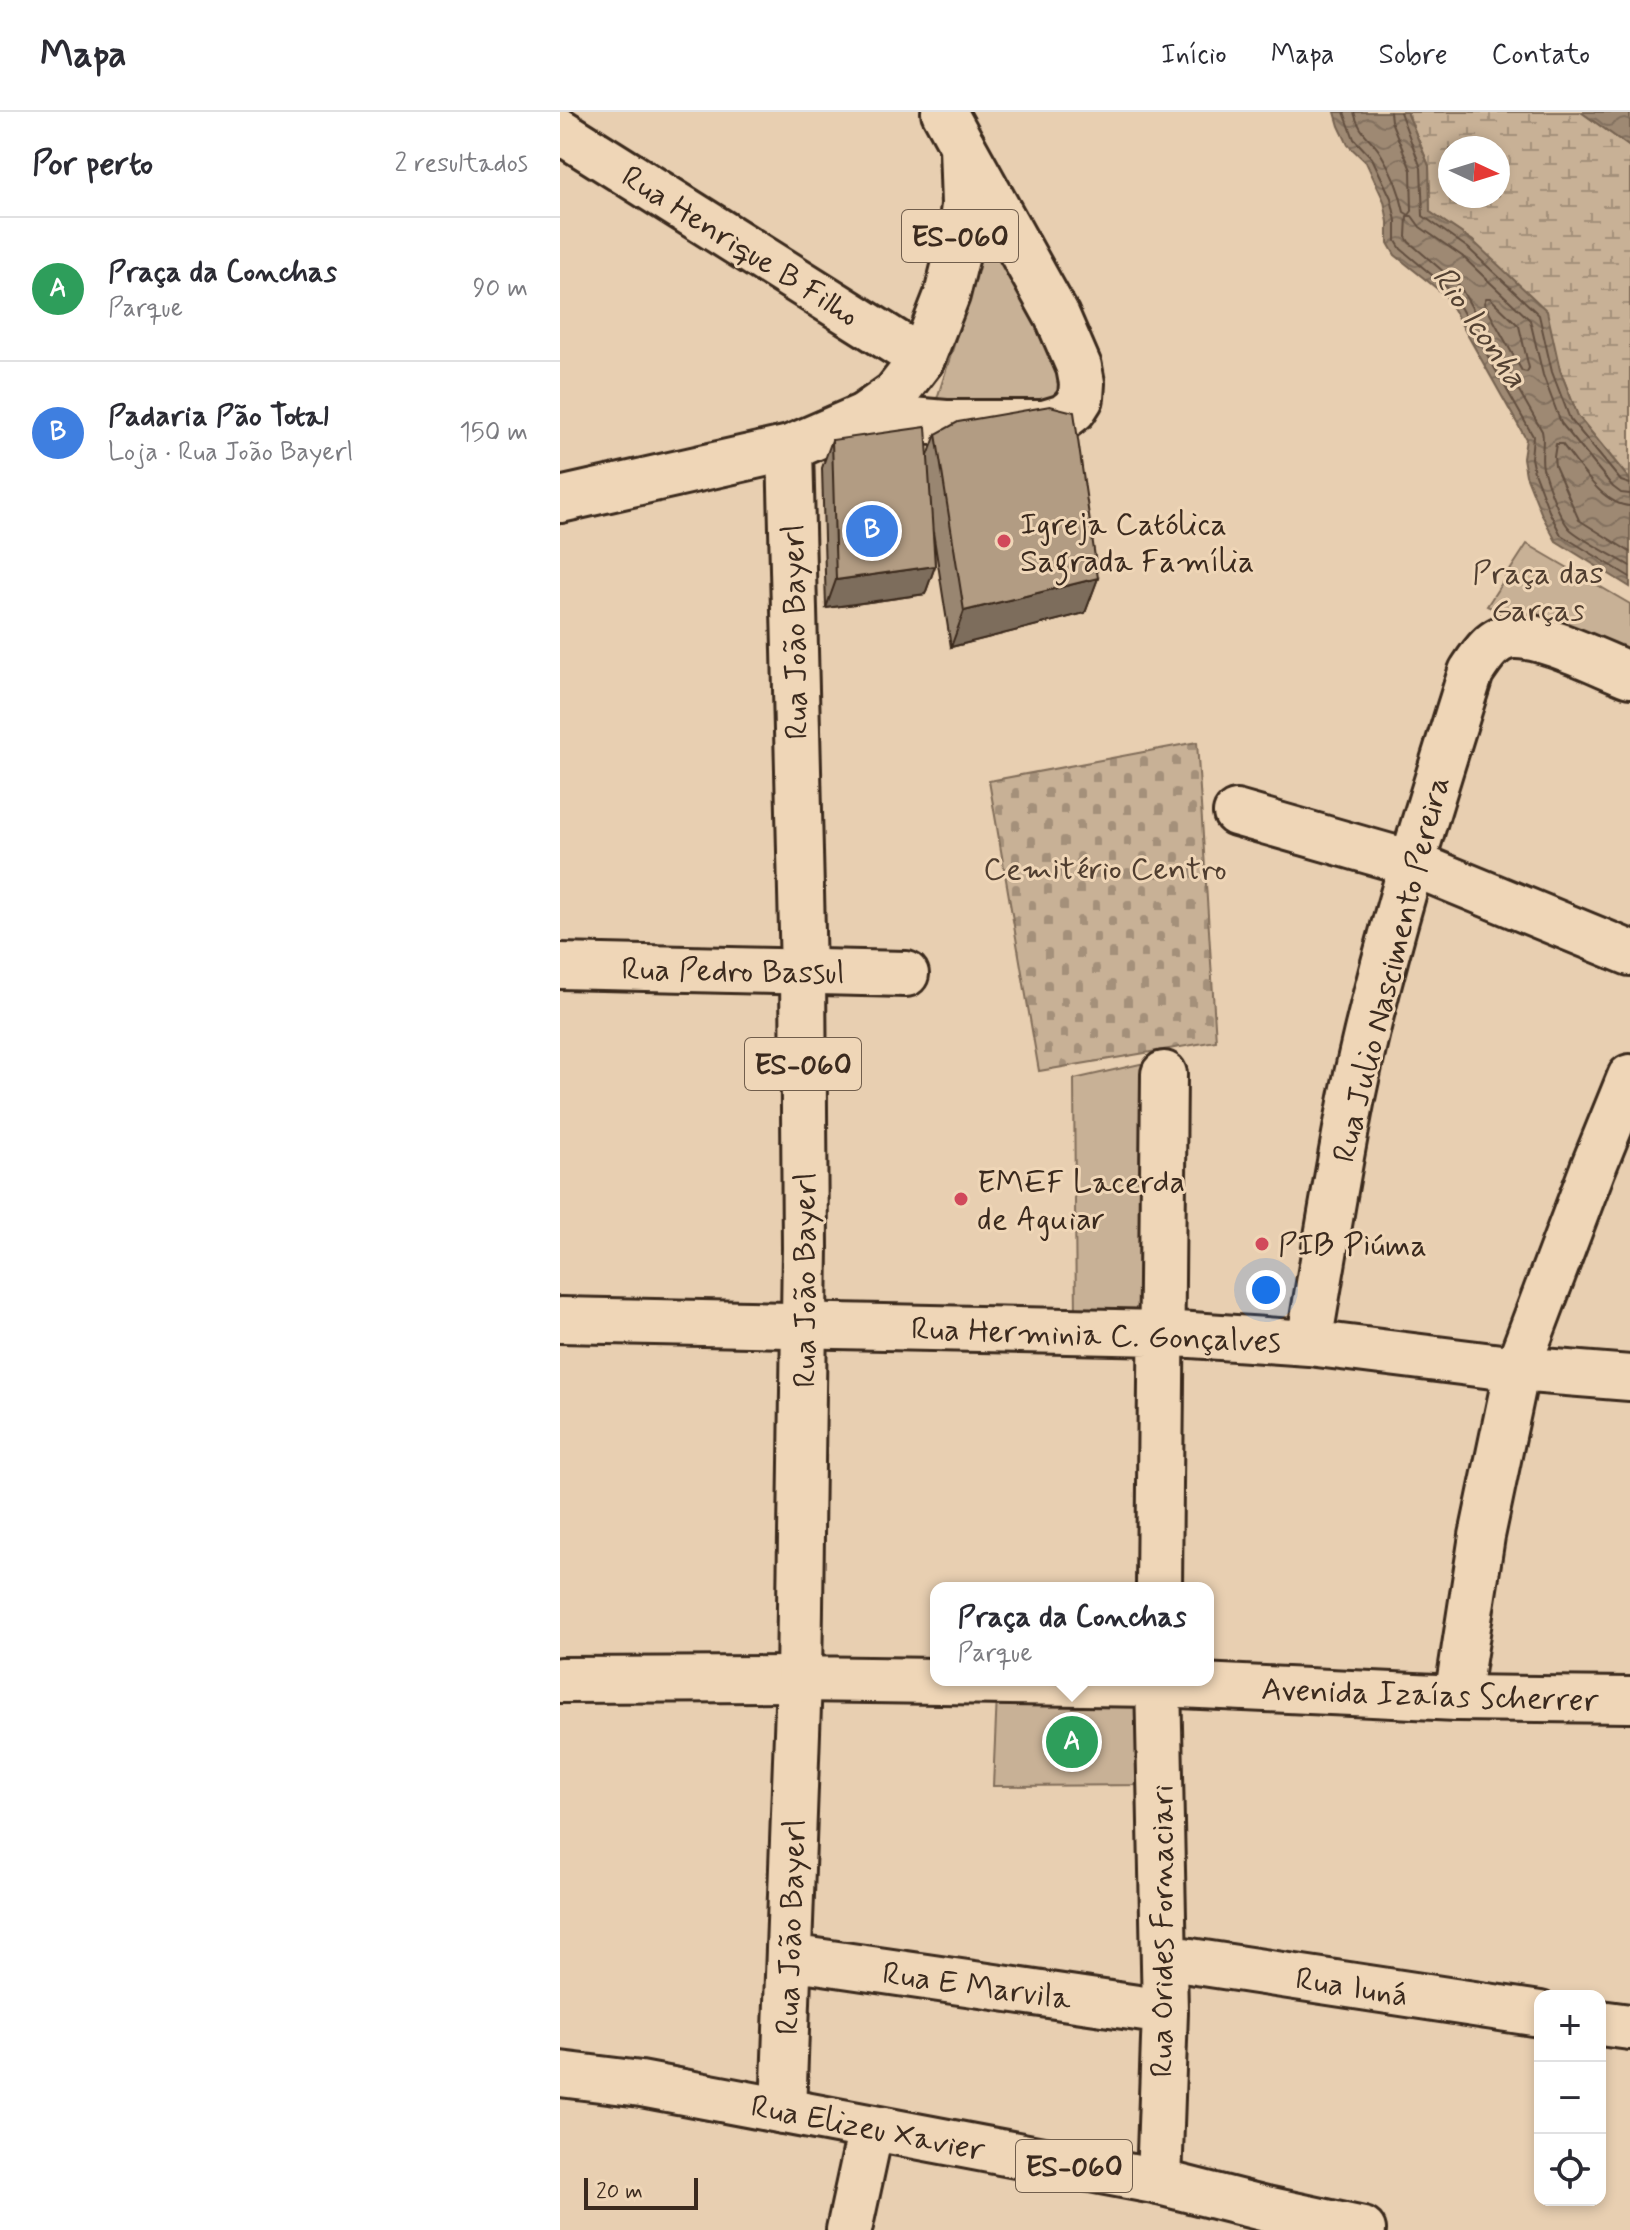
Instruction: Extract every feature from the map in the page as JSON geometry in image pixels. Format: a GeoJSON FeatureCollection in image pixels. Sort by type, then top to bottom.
{"type":"FeatureCollection","features":[{"type":"Feature","properties":{"kind":"street","name":"ES-060"},"geometry":{"type":"LineString","coordinates":[[560,500],[790,448],[864,416],[895,394],[922,359],[947,295],[959,247],[964,205],[953,128]]}},
{"type":"Feature","properties":{"kind":"street"},"geometry":{"type":"LineString","coordinates":[[864,416],[946,423],[1044,423],[1064,417],[1081,398],[1079,367],[1063,329],[953,128]]}},
{"type":"Feature","properties":{"kind":"street","name":"Rua Henrique B Filho"},"geometry":{"type":"LineString","coordinates":[[560,131],[922,359]]}},
{"type":"Feature","properties":{"kind":"street","name":"Rua João Bayerl"},"geometry":{"type":"LineString","coordinates":[[783,2111],[799,1679],[805,1324],[803,972],[790,448]]}},
{"type":"Feature","properties":{"kind":"street","name":"Rua Julio Nascimento Pereira"},"geometry":{"type":"LineString","coordinates":[[1309,1343],[1352,1096],[1411,863],[1471,672],[1486,649],[1510,636],[1546,641],[1630,675]]}},
{"type":"Feature","properties":{"kind":"street"},"geometry":{"type":"LineString","coordinates":[[1236,813],[1411,863],[1630,953]]}},
{"type":"Feature","properties":{"kind":"street","name":"Rua Pedro Bassul"},"geometry":{"type":"LineString","coordinates":[[560,966],[906,974]]}},
{"type":"Feature","properties":{"kind":"street"},"geometry":{"type":"LineString","coordinates":[[1159,1582],[1164,1074]]}},
{"type":"Feature","properties":{"kind":"street"},"geometry":{"type":"LineString","coordinates":[[1457,1698],[1482,1536],[1517,1369],[1630,1077]]}},
{"type":"Feature","properties":{"kind":"street","name":"Rua Herminia C. Gonçalves"},"geometry":{"type":"LineString","coordinates":[[560,1320],[1162,1333],[1309,1343],[1517,1369],[1630,1378]]}},
{"type":"Feature","properties":{"kind":"street","name":"Avenida Izaías Scherrer"},"geometry":{"type":"LineString","coordinates":[[560,1680],[930,1680]]}},
{"type":"Feature","properties":{"kind":"street","name":"Avenida Izaías Scherrer"},"geometry":{"type":"LineString","coordinates":[[1214,1685],[1457,1698],[1630,1700]]}},
{"type":"Feature","properties":{"kind":"street","name":"Rua Orides Fornaciari"},"geometry":{"type":"LineString","coordinates":[[1158,1686],[1165,2012],[1159,2182]]}},
{"type":"Feature","properties":{"kind":"street","name":"Rua E Marvila"},"geometry":{"type":"LineString","coordinates":[[789,1957],[1165,2012]]}},
{"type":"Feature","properties":{"kind":"street","name":"Rua Iuná"},"geometry":{"type":"LineString","coordinates":[[1164,1957],[1534,2013]]}},
{"type":"Feature","properties":{"kind":"street"},"geometry":{"type":"LineString","coordinates":[[1606,2024],[1630,2027]]}},
{"type":"Feature","properties":{"kind":"street","name":"Rua Elizeu Xavier"},"geometry":{"type":"LineString","coordinates":[[560,2074],[641,2084],[1159,2182],[1265,2220],[1363,2230]]}},
{"type":"Feature","properties":{"kind":"street"},"geometry":{"type":"LineString","coordinates":[[849,2230],[871,2128]]}},
{"type":"Feature","properties":{"kind":"green space"},"geometry":{"type":"Polygon","coordinates":[[[1407,112],[1581,112],[1630,147],[1630,480],[1578,416],[1560,370],[1473,241],[1430,212],[1429,166],[1407,112]]]}},
{"type":"Feature","properties":{"kind":"green space"},"geometry":{"type":"Polygon","coordinates":[[[993,236],[1054,341],[1063,401],[935,405],[955,342],[977,246],[983,237],[993,236]]]}},
{"type":"Feature","properties":{"kind":"green space","name":"Praça das Garças"},"geometry":{"type":"Polygon","coordinates":[[[1527,544],[1630,604],[1630,668],[1487,606],[1527,544]]]}},
{"type":"Feature","properties":{"kind":"green space","name":"Cemitério Centro"},"geometry":{"type":"Polygon","coordinates":[[[1197,742],[1216,1041],[1039,1071],[989,781],[1197,742]]]}},
{"type":"Feature","properties":{"kind":"green space"},"geometry":{"type":"Polygon","coordinates":[[[1171,1057],[1167,1319],[1076,1320],[1074,1079],[1171,1057]]]}},
{"type":"Feature","properties":{"kind":"green space"},"geometry":{"type":"Polygon","coordinates":[[[997,1695],[1149,1699],[1150,1785],[993,1786],[997,1695]]]}},
{"type":"Feature","properties":{"kind":"water","name":"Rio Iconha"},"geometry":{"type":"Polygon","coordinates":[[[1335,112],[1407,112],[1429,166],[1430,212],[1473,241],[1547,311],[1560,370],[1578,416],[1630,480],[1630,587],[1556,541],[1526,475],[1523,458],[1526,439],[1445,295],[1395,255],[1388,243],[1384,201],[1366,162],[1348,145],[1335,112]]]}},
{"type":"Feature","properties":{"kind":"water"},"geometry":{"type":"Polygon","coordinates":[[[1581,112],[1630,112],[1630,147],[1581,112]]]}},
{"type":"Feature","properties":{"kind":"building","name":"Igreja Católica Sagrada Família"},"geometry":{"type":"Polygon","coordinates":[[[1050,406],[1074,412],[1098,578],[964,611],[936,434],[958,422],[1050,406]]]}},
{"type":"Feature","properties":{"kind":"building"},"geometry":{"type":"Polygon","coordinates":[[[926,427],[935,566],[836,580],[832,440],[926,427]]]}},
{"type":"Feature","properties":{"kind":"place","name":"Padaria Pão Total"},"geometry":{"type":"Point","coordinates":[872,531]}},
{"type":"Feature","properties":{"kind":"place","name":"Igreja Católica Sagrada Família"},"geometry":{"type":"Point","coordinates":[1004,541]}},
{"type":"Feature","properties":{"kind":"place","name":"EMEF Lacerda de Aguiar"},"geometry":{"type":"Point","coordinates":[961,1199]}},
{"type":"Feature","properties":{"kind":"place","name":"PIB Piúma"},"geometry":{"type":"Point","coordinates":[1262,1244]}},
{"type":"Feature","properties":{"kind":"place","name":"Praça da Conchas"},"geometry":{"type":"Point","coordinates":[1072,1742]}}]}
